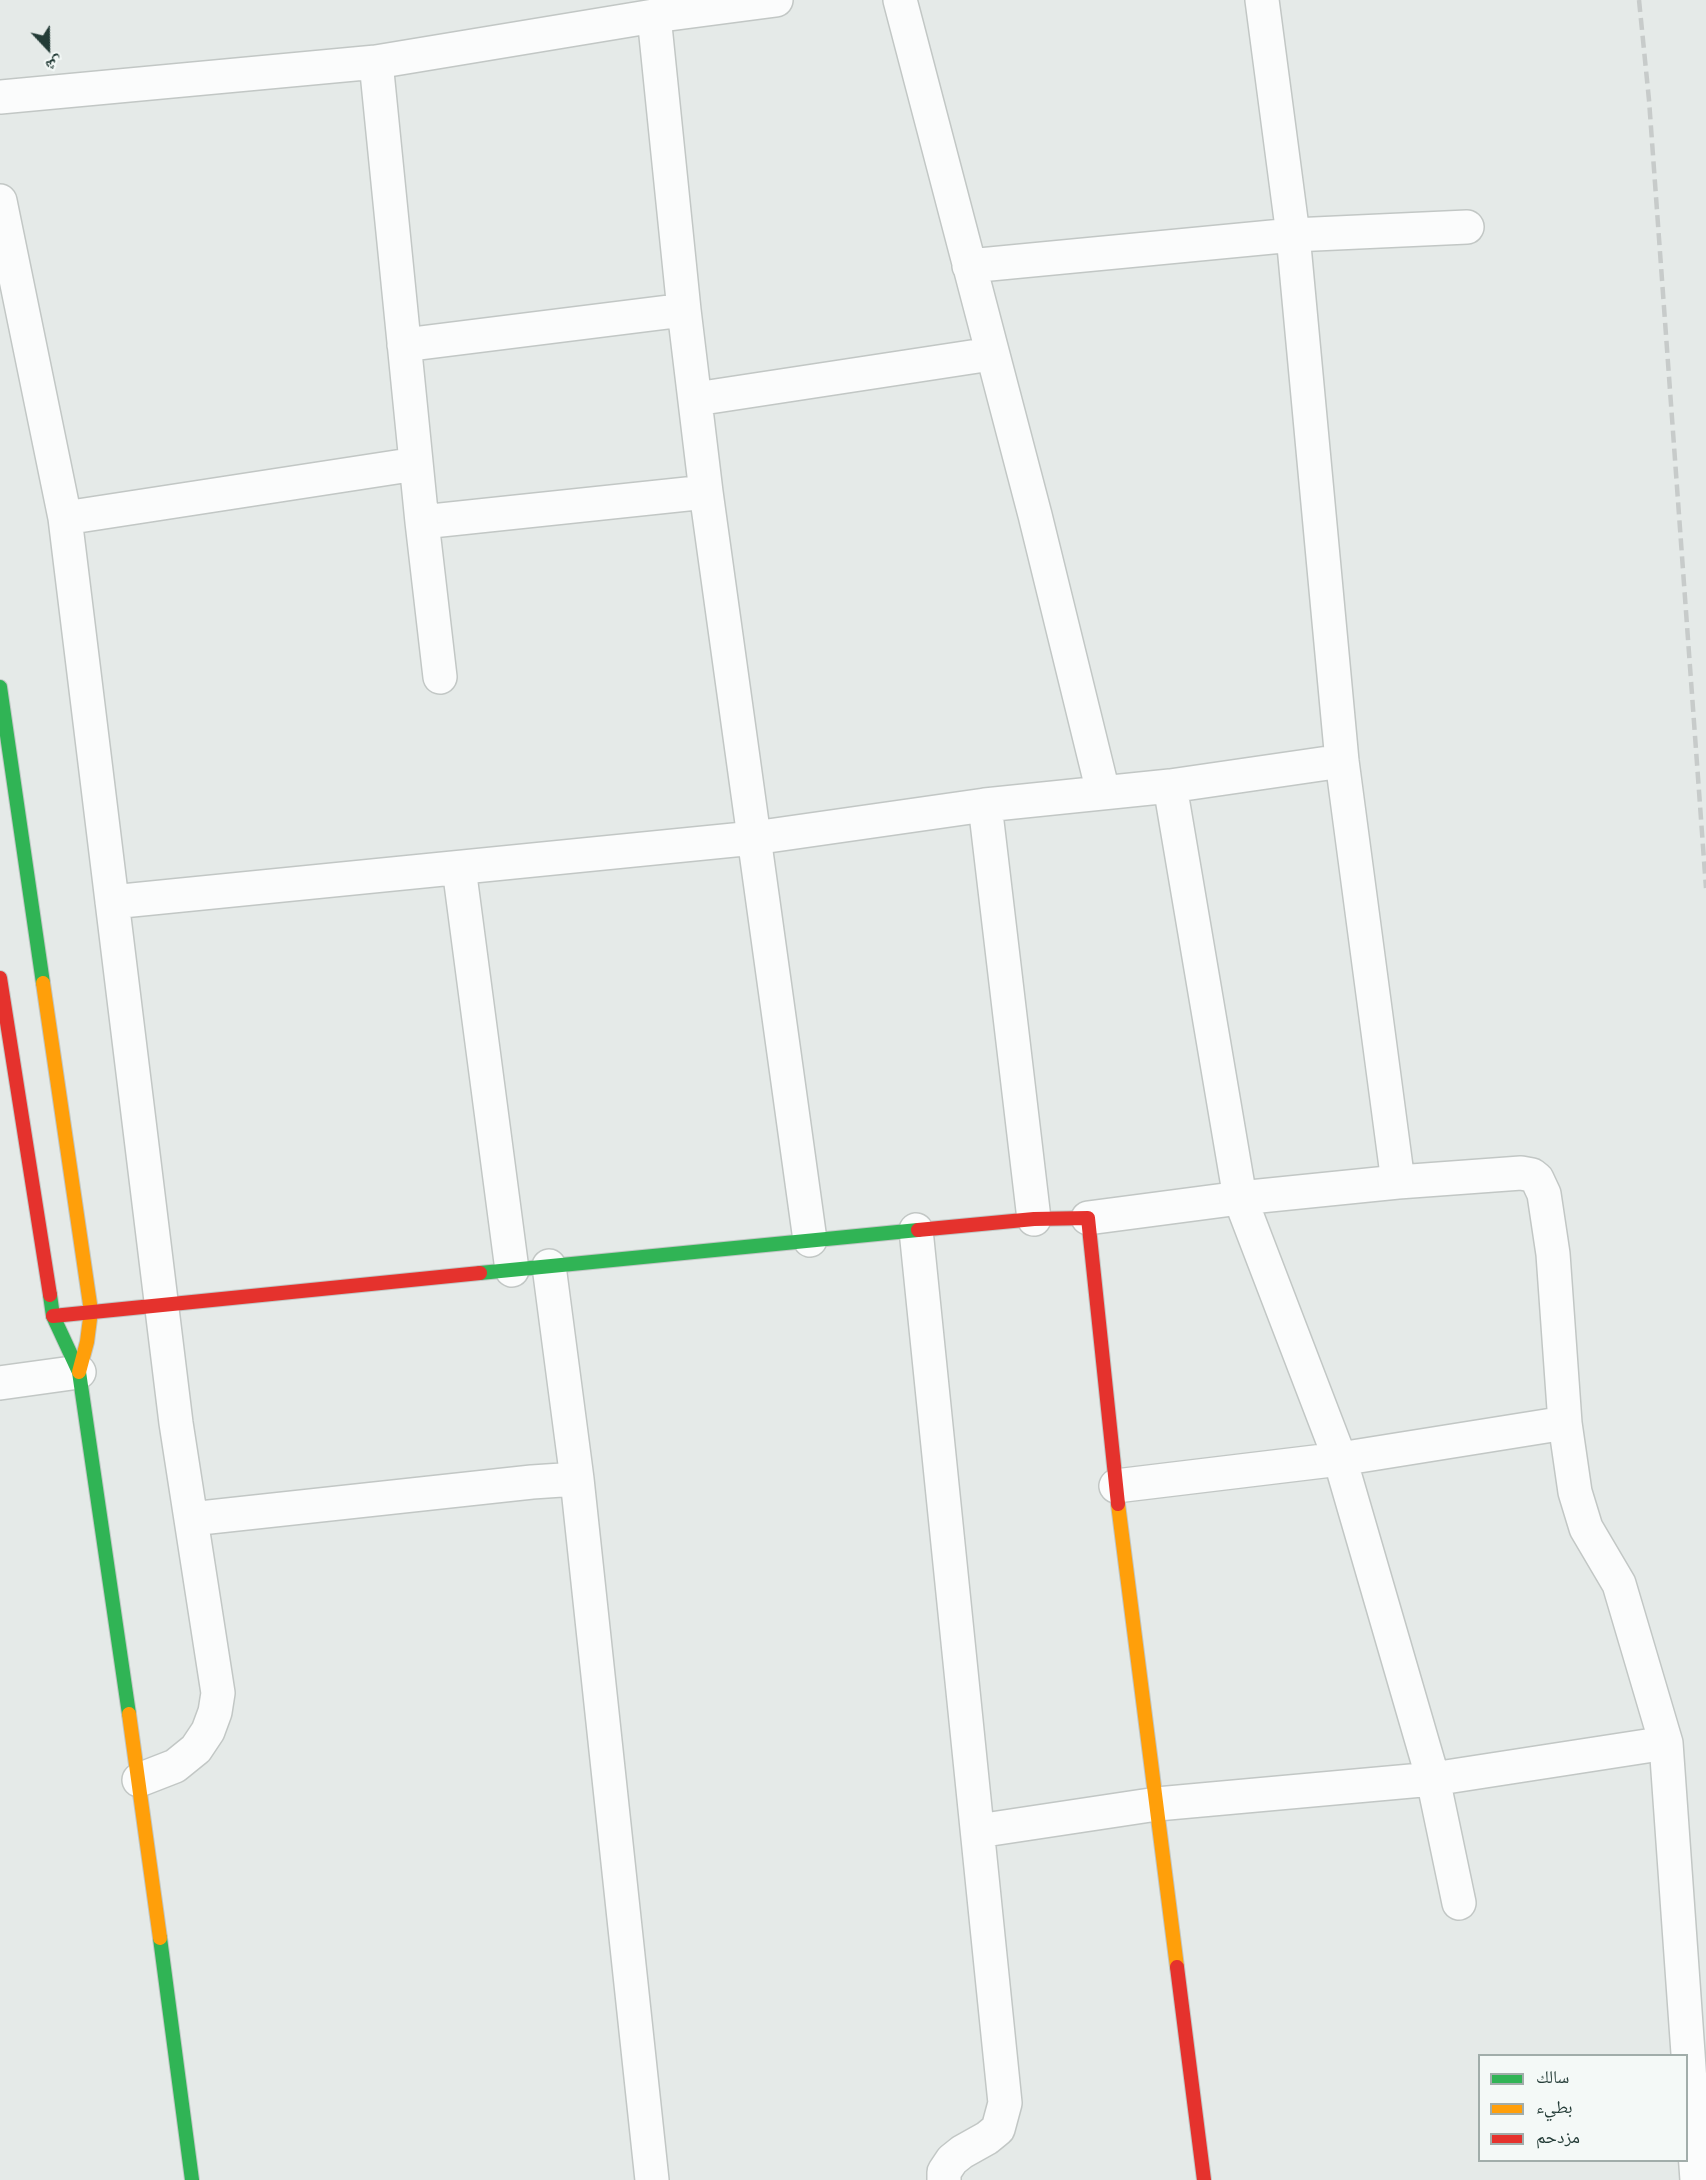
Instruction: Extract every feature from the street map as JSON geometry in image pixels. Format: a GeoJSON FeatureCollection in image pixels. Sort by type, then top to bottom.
{"type":"FeatureCollection","features":[{"type":"Feature","properties":{"kind":"street"},"geometry":{"type":"LineString","coordinates":[[0,97],[376,62],[654,16],[776,0]]}},
{"type":"Feature","properties":{"kind":"street"},"geometry":{"type":"LineString","coordinates":[[900,0],[1059,611],[1103,792]]}},
{"type":"Feature","properties":{"kind":"street"},"geometry":{"type":"LineString","coordinates":[[1262,0],[1293,236],[1342,761],[1398,1182]]}},
{"type":"Feature","properties":{"kind":"street"},"geometry":{"type":"LineString","coordinates":[[654,16],[684,310],[706,492],[810,1240]]}},
{"type":"Feature","properties":{"kind":"street"},"geometry":{"type":"LineString","coordinates":[[376,62],[422,522],[440,676]]}},
{"type":"Feature","properties":{"kind":"street"},"geometry":{"type":"LineString","coordinates":[[0,201],[65,518],[176,1423],[218,1693],[215,1712],[208,1731],[196,1749],[175,1766],[139,1780]]}},
{"type":"Feature","properties":{"kind":"street"},"geometry":{"type":"LineString","coordinates":[[969,266],[1293,236],[1467,227]]}},
{"type":"Feature","properties":{"kind":"street"},"geometry":{"type":"LineString","coordinates":[[404,345],[684,310]]}},
{"type":"Feature","properties":{"kind":"street"},"geometry":{"type":"LineString","coordinates":[[696,399],[992,354]]}},
{"type":"Feature","properties":{"kind":"street"},"geometry":{"type":"LineString","coordinates":[[65,518],[416,464]]}},
{"type":"Feature","properties":{"kind":"street"},"geometry":{"type":"LineString","coordinates":[[422,522],[706,492]]}},
{"type":"Feature","properties":{"kind":"street"},"geometry":{"type":"LineString","coordinates":[[0,687],[91,1311],[87,1342],[79,1372]]}},
{"type":"Feature","properties":{"kind":"street"},"geometry":{"type":"LineString","coordinates":[[112,902],[754,838],[985,805],[1170,786],[1342,761]]}},
{"type":"Feature","properties":{"kind":"street"},"geometry":{"type":"LineString","coordinates":[[1170,786],[1240,1198],[1340,1459],[1433,1779],[1459,1903]]}},
{"type":"Feature","properties":{"kind":"street"},"geometry":{"type":"LineString","coordinates":[[985,805],[1034,1219]]}},
{"type":"Feature","properties":{"kind":"street"},"geometry":{"type":"LineString","coordinates":[[459,868],[512,1270]]}},
{"type":"Feature","properties":{"kind":"street"},"geometry":{"type":"LineString","coordinates":[[0,978],[54,1316],[79,1372],[139,1780],[192,2180]]}},
{"type":"Feature","properties":{"kind":"street"},"geometry":{"type":"LineString","coordinates":[[54,1316],[810,1240],[1034,1219],[1088,1218],[1240,1198],[1398,1182],[1521,1173],[1532,1175],[1537,1179],[1544,1194],[1553,1254],[1565,1423],[1575,1492],[1586,1528],[1619,1584],[1666,1743],[1697,2180]]}},
{"type":"Feature","properties":{"kind":"street"},"geometry":{"type":"LineString","coordinates":[[1088,1218],[1116,1486],[1204,2180]]}},
{"type":"Feature","properties":{"kind":"street"},"geometry":{"type":"LineString","coordinates":[[916,1230],[1005,2103],[998,2129],[952,2160],[944,2172],[944,2180]]}},
{"type":"Feature","properties":{"kind":"street"},"geometry":{"type":"LineString","coordinates":[[549,1266],[577,1479],[652,2180]]}},
{"type":"Feature","properties":{"kind":"street"},"geometry":{"type":"LineString","coordinates":[[0,1383],[79,1372]]}},
{"type":"Feature","properties":{"kind":"street"},"geometry":{"type":"LineString","coordinates":[[1116,1486],[1340,1459],[1565,1423]]}},
{"type":"Feature","properties":{"kind":"street"},"geometry":{"type":"LineString","coordinates":[[191,1519],[577,1479]]}},
{"type":"Feature","properties":{"kind":"street"},"geometry":{"type":"LineString","coordinates":[[978,1832],[1157,1804],[1433,1779],[1666,1743]]}},
{"type":"Feature","properties":{"kind":"railway"},"geometry":{"type":"LineString","coordinates":[[1639,0],[1649,100],[1706,888]]}},
{"type":"Feature","properties":{"kind":"traffic: fast"},"geometry":{"type":"LineString","coordinates":[[0,687],[43,983]]}},
{"type":"Feature","properties":{"kind":"traffic: fast"},"geometry":{"type":"LineString","coordinates":[[480,1273],[918,1230]]}},
{"type":"Feature","properties":{"kind":"traffic: fast"},"geometry":{"type":"LineString","coordinates":[[50,1295],[53,1316],[79,1372],[129,1714]]}},
{"type":"Feature","properties":{"kind":"traffic: fast"},"geometry":{"type":"LineString","coordinates":[[160,1938],[192,2180]]}},
{"type":"Feature","properties":{"kind":"traffic: slow"},"geometry":{"type":"LineString","coordinates":[[43,983],[91,1311],[87,1342],[79,1372]]}},
{"type":"Feature","properties":{"kind":"traffic: slow"},"geometry":{"type":"LineString","coordinates":[[1118,1504],[1177,1967]]}},
{"type":"Feature","properties":{"kind":"traffic: slow"},"geometry":{"type":"LineString","coordinates":[[129,1714],[160,1938]]}},
{"type":"Feature","properties":{"kind":"traffic: jam"},"geometry":{"type":"LineString","coordinates":[[0,978],[50,1295]]}},
{"type":"Feature","properties":{"kind":"traffic: jam"},"geometry":{"type":"LineString","coordinates":[[918,1230],[1034,1219],[1088,1218],[1118,1504]]}},
{"type":"Feature","properties":{"kind":"traffic: jam"},"geometry":{"type":"LineString","coordinates":[[53,1316],[480,1273]]}},
{"type":"Feature","properties":{"kind":"traffic: jam"},"geometry":{"type":"LineString","coordinates":[[1177,1967],[1204,2180]]}}]}
